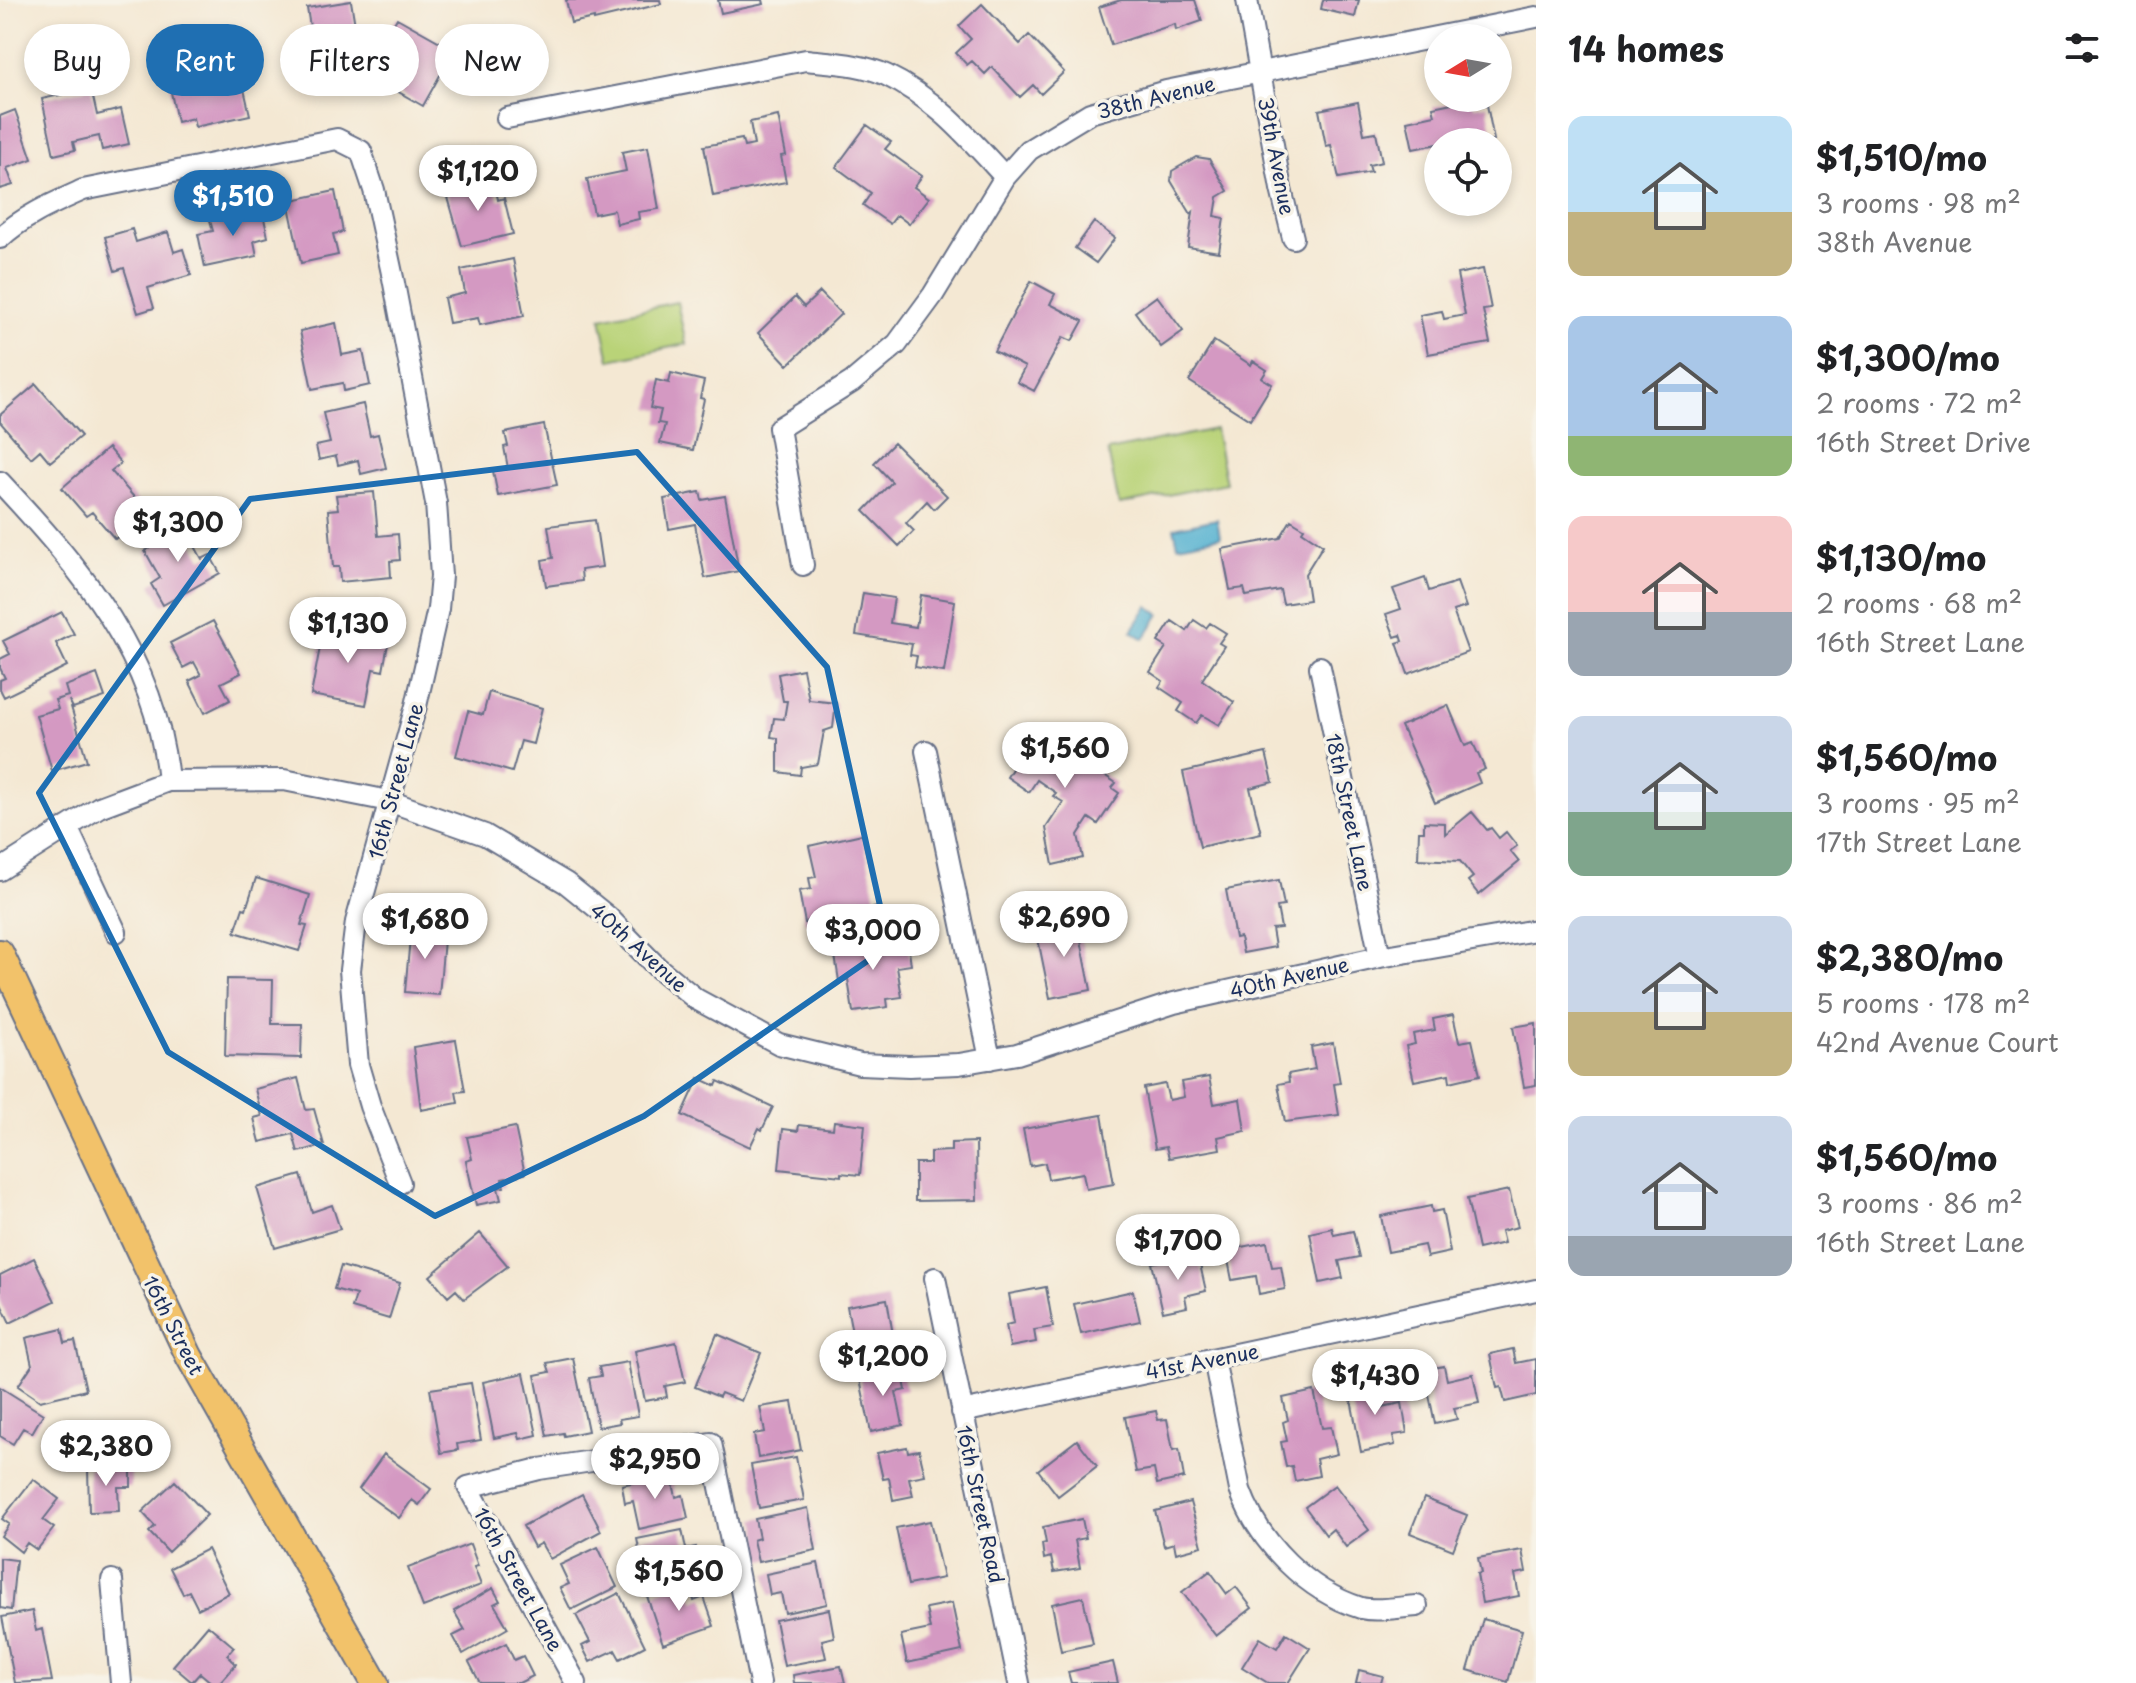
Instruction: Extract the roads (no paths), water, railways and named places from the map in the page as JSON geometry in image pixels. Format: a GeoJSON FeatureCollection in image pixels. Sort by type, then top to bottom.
{"type":"FeatureCollection","features":[{"type":"Feature","properties":{"kind":"main road","name":"16th Street"},"geometry":{"type":"LineString","coordinates":[[0,953],[189,1356],[375,1683]]}},
{"type":"Feature","properties":{"kind":"street","name":"39th Avenue"},"geometry":{"type":"LineString","coordinates":[[1247,0],[1281,189],[1293,238]]}},
{"type":"Feature","properties":{"kind":"street","name":"38th Avenue"},"geometry":{"type":"LineString","coordinates":[[803,565],[779,428],[852,382],[897,344],[933,295],[1005,177],[1029,150],[1090,113],[1166,91],[1536,17]]}},
{"type":"Feature","properties":{"kind":"street"},"geometry":{"type":"LineString","coordinates":[[507,118],[806,60],[841,63],[885,74],[948,114],[1005,177]]}},
{"type":"Feature","properties":{"kind":"street","name":"16th Street Lane"},"geometry":{"type":"LineString","coordinates":[[0,238],[9,229],[51,204],[83,190],[337,139],[361,151],[374,190],[393,278],[436,503],[441,576],[438,609],[426,664],[356,922],[350,970],[358,1065],[370,1106],[400,1183]]}},
{"type":"Feature","properties":{"kind":"street"},"geometry":{"type":"LineString","coordinates":[[0,482],[56,542],[109,613],[138,668],[165,747],[168,781]]}},
{"type":"Feature","properties":{"kind":"street","name":"18th Street Lane"},"geometry":{"type":"LineString","coordinates":[[1320,667],[1380,957]]}},
{"type":"Feature","properties":{"kind":"street"},"geometry":{"type":"LineString","coordinates":[[926,751],[990,1059]]}},
{"type":"Feature","properties":{"kind":"street","name":"40th Avenue"},"geometry":{"type":"LineString","coordinates":[[0,870],[99,807],[168,781],[284,780],[389,801],[485,835],[566,883],[607,916],[657,967],[696,999],[779,1044],[860,1064],[947,1065],[1017,1054],[1174,1003],[1380,957],[1536,930]]}},
{"type":"Feature","properties":{"kind":"street"},"geometry":{"type":"LineString","coordinates":[[67,827],[116,932]]}},
{"type":"Feature","properties":{"kind":"street","name":"16th Street Road"},"geometry":{"type":"LineString","coordinates":[[935,1278],[1019,1683]]}},
{"type":"Feature","properties":{"kind":"street","name":"41st Avenue"},"geometry":{"type":"LineString","coordinates":[[962,1412],[1536,1290]]}},
{"type":"Feature","properties":{"kind":"street"},"geometry":{"type":"LineString","coordinates":[[1214,1359],[1240,1490],[1245,1505],[1273,1548],[1300,1574],[1327,1592],[1364,1609],[1417,1606]]}},
{"type":"Feature","properties":{"kind":"street","name":"16th Street Lane"},"geometry":{"type":"LineString","coordinates":[[576,1683],[468,1487],[539,1469],[711,1443],[760,1683]]}},
{"type":"Feature","properties":{"kind":"street"},"geometry":{"type":"LineString","coordinates":[[112,1580],[121,1683]]}},
{"type":"Feature","properties":{"kind":"water"},"geometry":{"type":"Polygon","coordinates":[[[1217,519],[1220,537],[1178,545],[1174,528],[1217,519]]]}},
{"type":"Feature","properties":{"kind":"water"},"geometry":{"type":"Polygon","coordinates":[[[1148,606],[1160,614],[1144,639],[1132,631],[1148,606]]]}}]}
